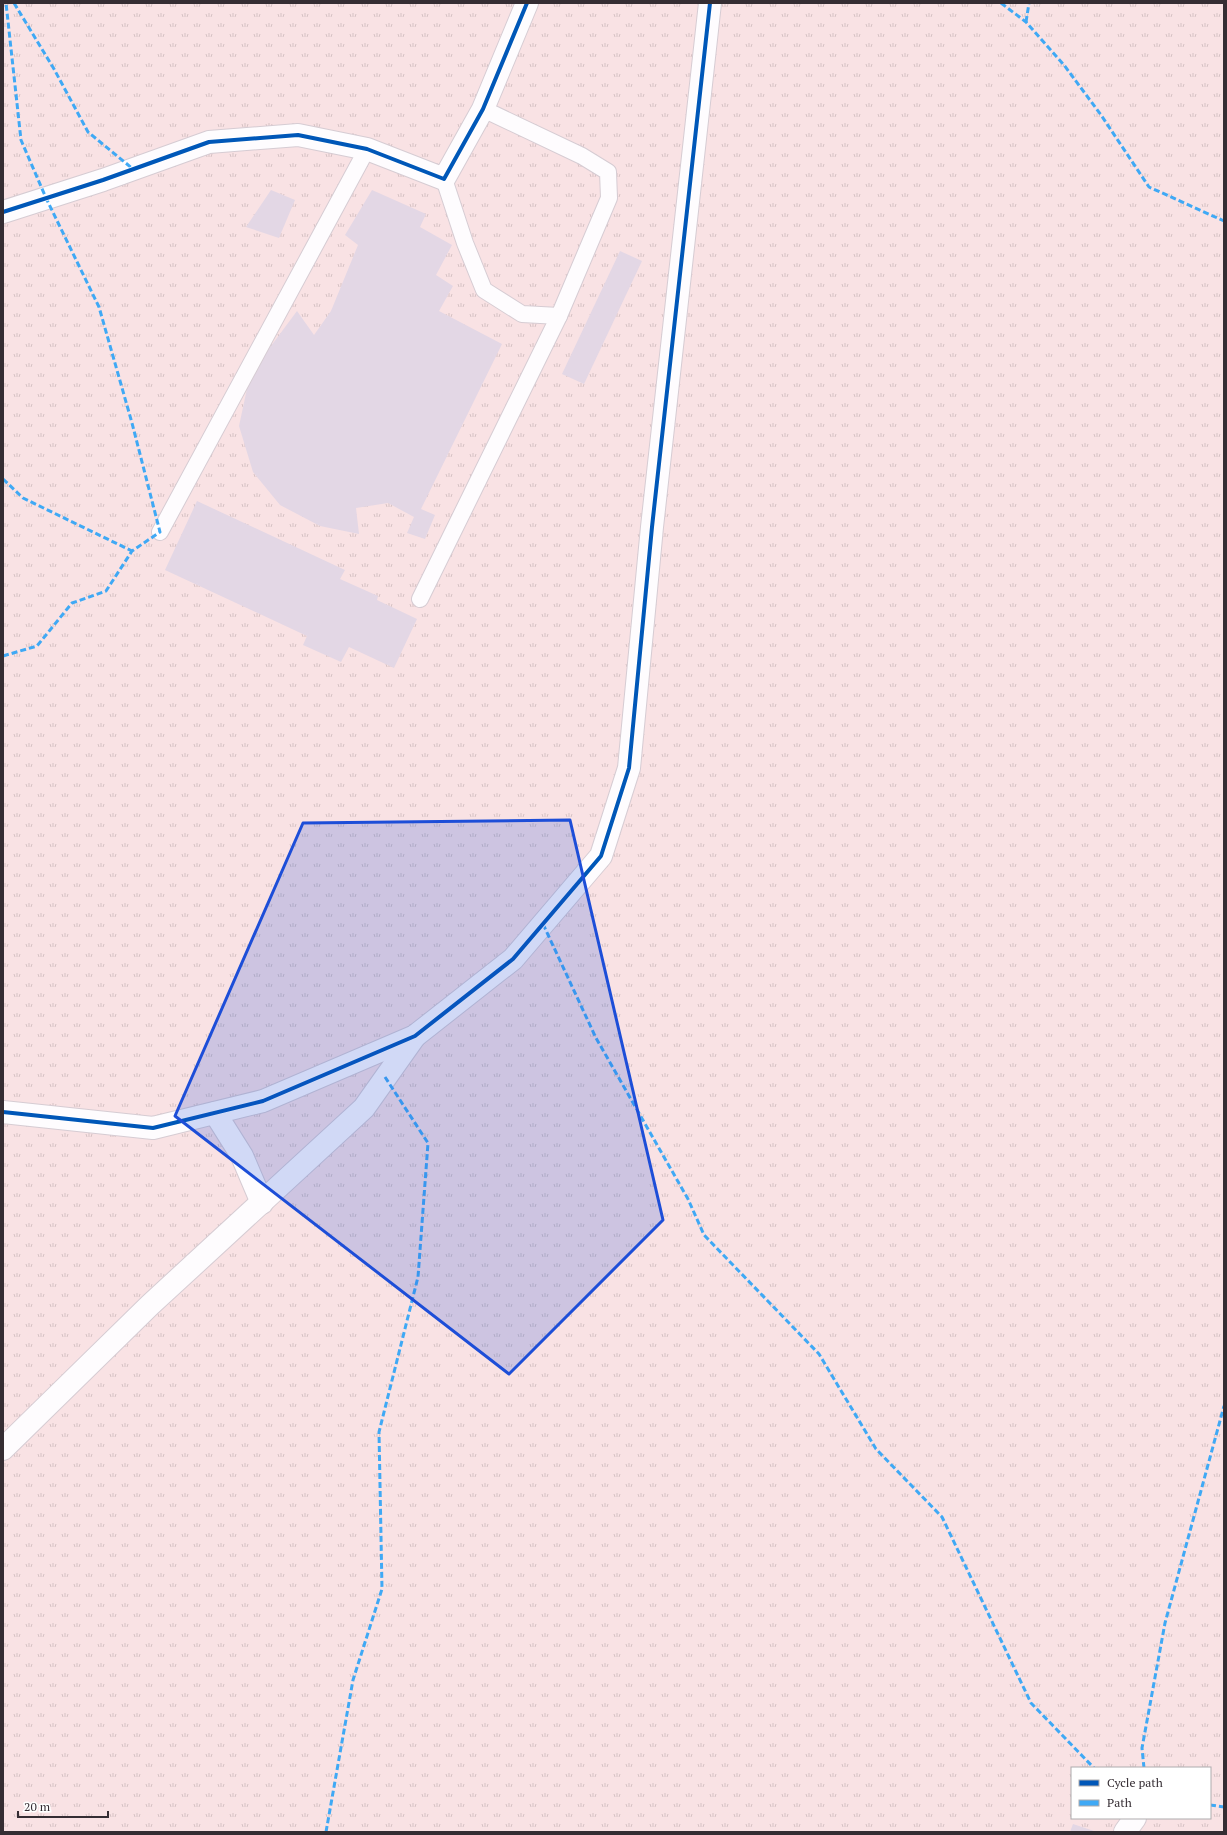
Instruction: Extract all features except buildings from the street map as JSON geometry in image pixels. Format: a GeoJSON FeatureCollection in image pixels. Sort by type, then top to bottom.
{"type":"FeatureCollection","features":[{"type":"Feature","properties":{"kind":"street"},"geometry":{"type":"LineString","coordinates":[[3,212],[103,180],[210,142],[298,135],[367,149],[444,179],[483,109],[526,3]]}},
{"type":"Feature","properties":{"kind":"street"},"geometry":{"type":"LineString","coordinates":[[3,1112],[153,1128],[263,1101],[415,1036],[513,959],[601,856],[629,768],[652,527],[710,3]]}},
{"type":"Feature","properties":{"kind":"street"},"geometry":{"type":"LineString","coordinates":[[3,1449],[150,1305],[364,1108],[415,1036]]}},
{"type":"Feature","properties":{"kind":"street"},"geometry":{"type":"LineString","coordinates":[[215,1113],[242,1156],[262,1203]]}},
{"type":"Feature","properties":{"kind":"street"},"geometry":{"type":"LineString","coordinates":[[1125,1832],[1134,1819]]}},
{"type":"Feature","properties":{"kind":"lane"},"geometry":{"type":"LineString","coordinates":[[420,599],[559,316],[609,198],[608,172],[582,156],[483,109]]}},
{"type":"Feature","properties":{"kind":"lane"},"geometry":{"type":"LineString","coordinates":[[160,532],[367,149]]}},
{"type":"Feature","properties":{"kind":"lane"},"geometry":{"type":"LineString","coordinates":[[444,179],[484,290],[522,314],[559,316]]}},
{"type":"Feature","properties":{"kind":"highlighted area"},"geometry":{"type":"Polygon","coordinates":[[[570,820],[663,1220],[509,1374],[175,1116],[303,823],[570,820]]]}},
{"type":"Feature","properties":{"kind":"green space"},"geometry":{"type":"Polygon","coordinates":[[[3,3],[1224,3],[1224,1832],[3,1832],[3,3]]]}},
{"type":"Feature","properties":{"kind":"marked path"},"geometry":{"type":"LineString","coordinates":[[3,656],[37,646],[72,603],[106,591],[132,551],[160,532],[132,423],[99,307],[46,198],[21,140],[6,3]]}},
{"type":"Feature","properties":{"kind":"marked path"},"geometry":{"type":"LineString","coordinates":[[14,3],[54,69],[88,132],[133,169]]}},
{"type":"Feature","properties":{"kind":"marked path"},"geometry":{"type":"LineString","coordinates":[[1001,3],[1026,22],[1064,65],[1101,115],[1149,187],[1224,221]]}},
{"type":"Feature","properties":{"kind":"marked path"},"geometry":{"type":"LineString","coordinates":[[1026,22],[1029,3]]}},
{"type":"Feature","properties":{"kind":"marked path"},"geometry":{"type":"LineString","coordinates":[[3,479],[23,498],[132,551]]}},
{"type":"Feature","properties":{"kind":"marked path"},"geometry":{"type":"LineString","coordinates":[[543,924],[596,1038],[688,1199],[704,1235],[819,1354],[876,1449],[942,1517],[1031,1703],[1093,1767]]}},
{"type":"Feature","properties":{"kind":"marked path"},"geometry":{"type":"LineString","coordinates":[[326,1832],[353,1680],[382,1589],[379,1432],[418,1277],[428,1143],[385,1077]]}},
{"type":"Feature","properties":{"kind":"marked path"},"geometry":{"type":"LineString","coordinates":[[1144,1767],[1142,1748],[1165,1623],[1224,1406]]}},
{"type":"Feature","properties":{"kind":"marked path"},"geometry":{"type":"LineString","coordinates":[[1211,1805],[1224,1807]]}},
{"type":"Feature","properties":{"kind":"cycle path"},"geometry":{"type":"LineString","coordinates":[[3,212],[103,180],[209,142],[298,135],[367,149],[444,179],[483,109],[527,3]]}},
{"type":"Feature","properties":{"kind":"cycle path"},"geometry":{"type":"LineString","coordinates":[[3,1112],[153,1128],[263,1101],[415,1036],[513,959],[601,856],[629,768],[652,527],[710,3]]}}]}
